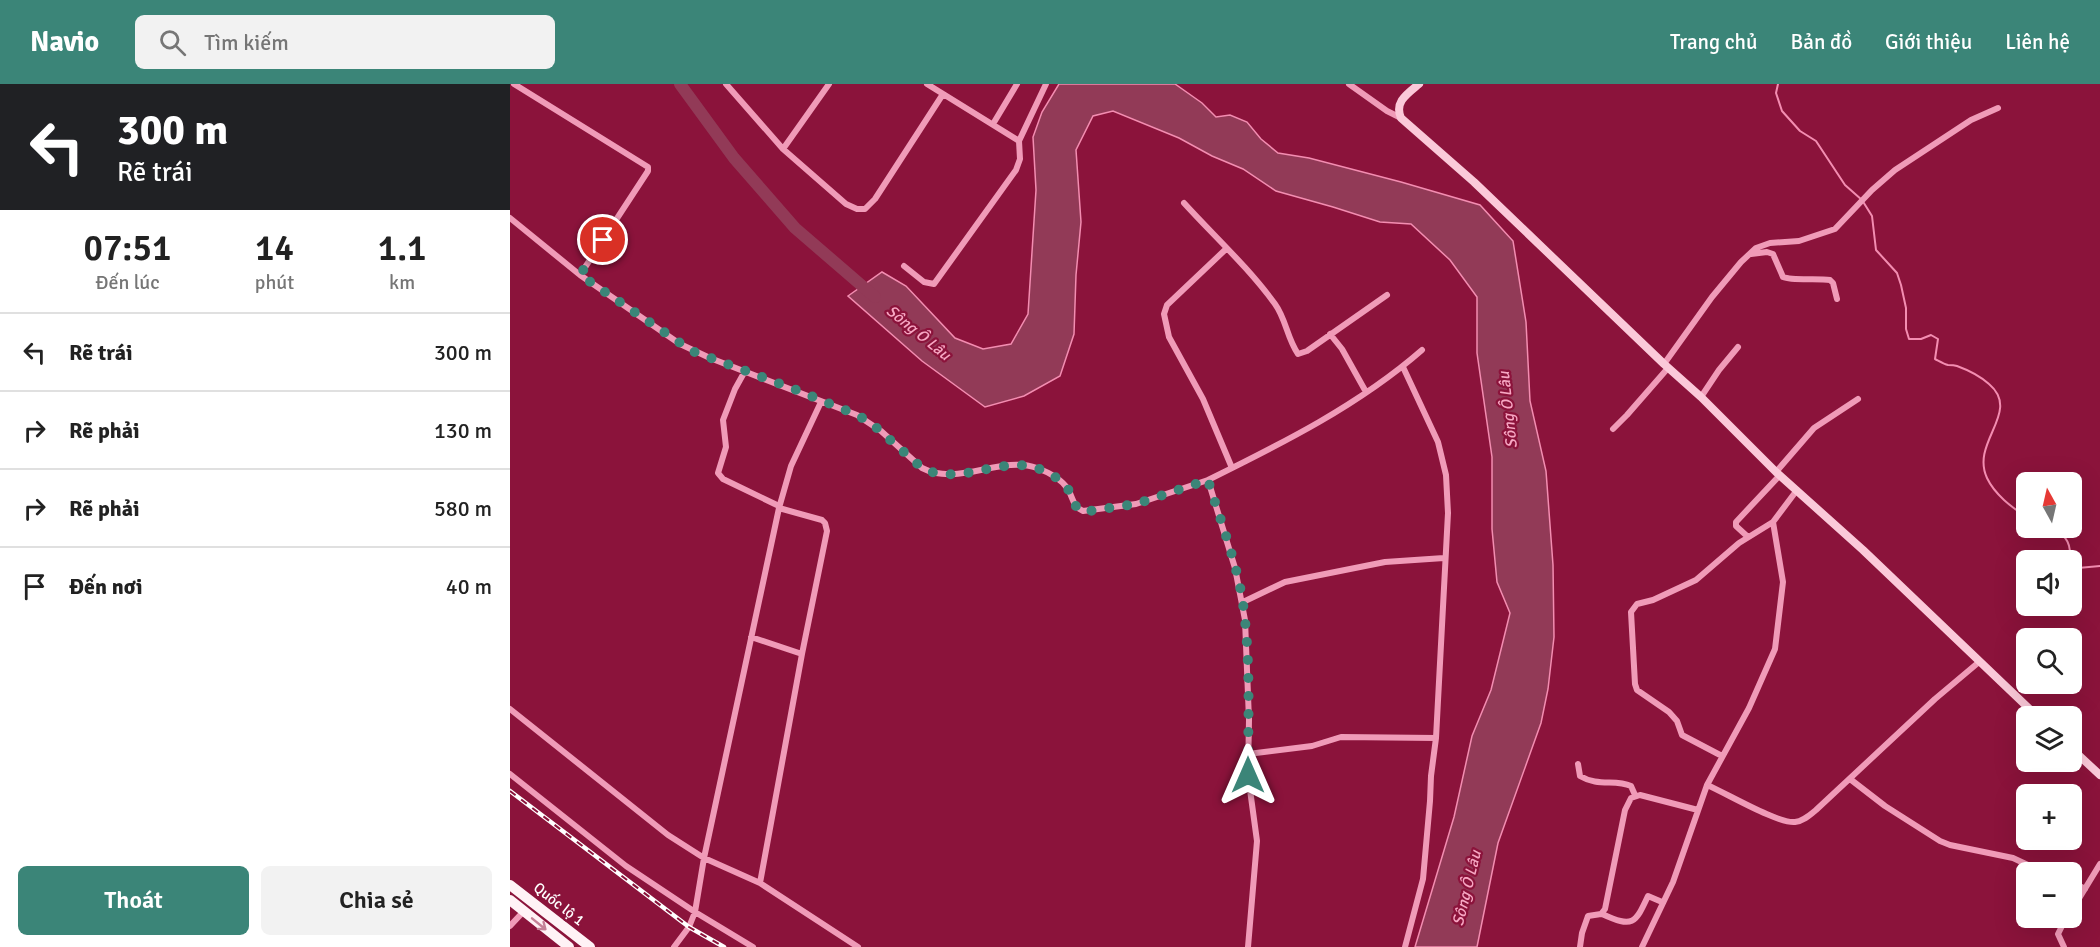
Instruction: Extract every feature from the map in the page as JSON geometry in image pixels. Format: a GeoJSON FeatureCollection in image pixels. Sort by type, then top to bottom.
{"type":"FeatureCollection","features":[{"type":"Feature","properties":{"kind":"highway","name":"Quốc lộ 1"},"geometry":{"type":"LineString","coordinates":[[510,885],[590,947]]}},
{"type":"Feature","properties":{"kind":"highway","name":"Quốc lộ 1"},"geometry":{"type":"LineString","coordinates":[[510,900],[569,947]]}},
{"type":"Feature","properties":{"kind":"main road"},"geometry":{"type":"LineString","coordinates":[[1419,84],[1404,96],[1399,104],[1397,110],[1401,118],[1474,182],[1701,397],[1778,474],[1863,550],[2026,706]]}},
{"type":"Feature","properties":{"kind":"main road"},"geometry":{"type":"LineString","coordinates":[[2082,758],[2100,775]]}},
{"type":"Feature","properties":{"kind":"street"},"geometry":{"type":"LineString","coordinates":[[514,84],[648,167],[648,171],[580,275]]}},
{"type":"Feature","properties":{"kind":"street"},"geometry":{"type":"LineString","coordinates":[[726,84],[783,149],[846,204],[857,209],[865,209],[875,199],[943,94]]}},
{"type":"Feature","properties":{"kind":"street"},"geometry":{"type":"LineString","coordinates":[[783,149],[829,84]]}},
{"type":"Feature","properties":{"kind":"street"},"geometry":{"type":"LineString","coordinates":[[927,84],[1019,141]]}},
{"type":"Feature","properties":{"kind":"street"},"geometry":{"type":"LineString","coordinates":[[993,124],[1017,84]]}},
{"type":"Feature","properties":{"kind":"street"},"geometry":{"type":"LineString","coordinates":[[904,266],[924,282],[934,284],[950,264],[1016,170],[1020,159],[1019,141],[1046,84]]}},
{"type":"Feature","properties":{"kind":"street"},"geometry":{"type":"LineString","coordinates":[[1349,84],[1387,111],[1401,118]]}},
{"type":"Feature","properties":{"kind":"street"},"geometry":{"type":"LineString","coordinates":[[1612,429],[1628,415],[1666,366],[1712,297],[1756,248],[1770,243],[1799,241],[1835,229],[1872,190],[1895,170],[1971,120],[1998,108]]}},
{"type":"Feature","properties":{"kind":"street"},"geometry":{"type":"LineString","coordinates":[[1184,203],[1249,272],[1275,305],[1283,318],[1291,345],[1298,354],[1307,351],[1387,295]]}},
{"type":"Feature","properties":{"kind":"street"},"geometry":{"type":"LineString","coordinates":[[510,218],[580,275],[692,351],[857,415],[871,423],[922,468],[932,473],[946,475],[1010,466],[1031,466],[1064,484],[1075,506],[1083,512],[1136,504],[1208,480],[1299,434],[1403,367],[1422,350]]}},
{"type":"Feature","properties":{"kind":"street"},"geometry":{"type":"LineString","coordinates":[[1226,249],[1167,304],[1164,314],[1169,337],[1203,399],[1232,468]]}},
{"type":"Feature","properties":{"kind":"street"},"geometry":{"type":"LineString","coordinates":[[1748,255],[1767,252],[1773,254],[1786,279],[1830,280],[1836,298]]}},
{"type":"Feature","properties":{"kind":"street"},"geometry":{"type":"LineString","coordinates":[[1330,334],[1342,348],[1366,392]]}},
{"type":"Feature","properties":{"kind":"street"},"geometry":{"type":"LineString","coordinates":[[1701,397],[1738,347]]}},
{"type":"Feature","properties":{"kind":"street"},"geometry":{"type":"LineString","coordinates":[[1403,367],[1433,429],[1443,457],[1448,513],[1436,738],[1423,879],[1405,947]]}},
{"type":"Feature","properties":{"kind":"street"},"geometry":{"type":"LineString","coordinates":[[745,371],[723,420],[726,447],[718,473],[723,479],[779,507],[822,520],[827,531],[760,883]]}},
{"type":"Feature","properties":{"kind":"street"},"geometry":{"type":"LineString","coordinates":[[1748,537],[1736,526],[1736,522],[1814,428],[1858,399]]}},
{"type":"Feature","properties":{"kind":"street"},"geometry":{"type":"LineString","coordinates":[[674,947],[689,927],[695,912],[704,858],[779,507],[791,466],[821,402]]}},
{"type":"Feature","properties":{"kind":"street"},"geometry":{"type":"LineString","coordinates":[[1208,480],[1243,602],[1248,690],[1249,785],[1257,841],[1248,947]]}},
{"type":"Feature","properties":{"kind":"street"},"geometry":{"type":"LineString","coordinates":[[1722,756],[1682,735],[1677,722],[1669,712],[1637,690],[1631,615],[1637,604],[1653,600],[1696,580],[1748,537],[1773,522],[1797,490]]}},
{"type":"Feature","properties":{"kind":"street"},"geometry":{"type":"LineString","coordinates":[[1642,947],[1688,844],[1707,785],[1749,708],[1777,642],[1783,582],[1773,522]]}},
{"type":"Feature","properties":{"kind":"street"},"geometry":{"type":"LineString","coordinates":[[1243,602],[1285,582],[1401,560],[1444,558]]}},
{"type":"Feature","properties":{"kind":"street"},"geometry":{"type":"LineString","coordinates":[[751,637],[802,654]]}},
{"type":"Feature","properties":{"kind":"street"},"geometry":{"type":"LineString","coordinates":[[1707,785],[1753,808],[1793,822],[1805,819],[1935,699],[1979,662]]}},
{"type":"Feature","properties":{"kind":"street"},"geometry":{"type":"LineString","coordinates":[[510,709],[668,835],[704,858],[760,883],[858,947]]}},
{"type":"Feature","properties":{"kind":"street"},"geometry":{"type":"LineString","coordinates":[[1248,754],[1312,746],[1341,737],[1436,738]]}},
{"type":"Feature","properties":{"kind":"street"},"geometry":{"type":"LineString","coordinates":[[1578,764],[1581,776],[1611,784],[1631,786],[1635,795]]}},
{"type":"Feature","properties":{"kind":"street"},"geometry":{"type":"LineString","coordinates":[[510,774],[626,866],[753,947]]}},
{"type":"Feature","properties":{"kind":"street"},"geometry":{"type":"LineString","coordinates":[[1850,779],[1885,806],[1940,841],[2013,858],[2021,862]]}},
{"type":"Feature","properties":{"kind":"street"},"geometry":{"type":"LineString","coordinates":[[1602,914],[1605,909],[1625,810],[1630,798],[1635,795],[1698,810]]}},
{"type":"Feature","properties":{"kind":"street"},"geometry":{"type":"LineString","coordinates":[[2082,894],[2100,864]]}},
{"type":"Feature","properties":{"kind":"street"},"geometry":{"type":"LineString","coordinates":[[1580,947],[1588,916],[1602,914],[1616,920],[1632,921],[1639,917],[1648,896],[1662,902]]}},
{"type":"Feature","properties":{"kind":"street"},"geometry":{"type":"LineString","coordinates":[[510,926],[524,911]]}},
{"type":"Feature","properties":{"kind":"street"},"geometry":{"type":"LineString","coordinates":[[2061,928],[2058,934],[2064,947]]}},
{"type":"Feature","properties":{"kind":"street"},"geometry":{"type":"LineString","coordinates":[[842,947],[847,940]]}},
{"type":"Feature","properties":{"kind":"water"},"geometry":{"type":"Polygon","coordinates":[[[1059,84],[1175,84],[1202,103],[1216,117],[1230,115],[1247,122],[1261,139],[1278,153],[1309,158],[1480,205],[1513,241],[1526,322],[1530,401],[1546,471],[1553,565],[1554,637],[1548,689],[1541,723],[1498,843],[1477,947],[1415,947],[1454,817],[1472,736],[1491,690],[1510,613],[1497,582],[1492,529],[1492,457],[1477,353],[1477,297],[1450,260],[1411,224],[1380,222],[1276,191],[1243,169],[1212,156],[1179,138],[1113,111],[1093,116],[1076,150],[1081,222],[1074,334],[1060,376],[1024,396],[985,407],[922,361],[848,296],[882,272],[906,286],[955,338],[983,349],[1011,344],[1028,314],[1036,190],[1033,137],[1042,112],[1059,84]]]}},
{"type":"Feature","properties":{"kind":"waterway","name":"Sông Ô Lâu"},"geometry":{"type":"LineString","coordinates":[[680,84],[734,158],[795,228],[875,297]]}},
{"type":"Feature","properties":{"kind":"waterway"},"geometry":{"type":"LineString","coordinates":[[1778,84],[1776,93],[1782,111],[1800,131],[1816,141],[1845,185],[1862,200],[1872,216],[1876,250],[1897,273],[1901,285],[1909,339],[1921,339],[1931,335],[1938,339],[1935,359],[1982,378],[1998,395],[2000,405],[1998,417],[1985,452],[1984,465],[1987,478],[1994,490],[2016,509]]}},
{"type":"Feature","properties":{"kind":"waterway"},"geometry":{"type":"LineString","coordinates":[[2065,538],[2068,542],[2070,558],[2078,568],[2100,566]]}},
{"type":"Feature","properties":{"kind":"railway"},"geometry":{"type":"LineString","coordinates":[[510,791],[689,927],[724,947]]}},
{"type":"Feature","properties":{"kind":"route"},"geometry":{"type":"LineString","coordinates":[[603,240],[580,275],[692,351],[857,415],[871,423],[922,468],[932,473],[946,475],[1010,466],[1039,468],[1064,484],[1075,506],[1083,512],[1136,504],[1208,480],[1243,602],[1249,720],[1248,775]]}}]}
